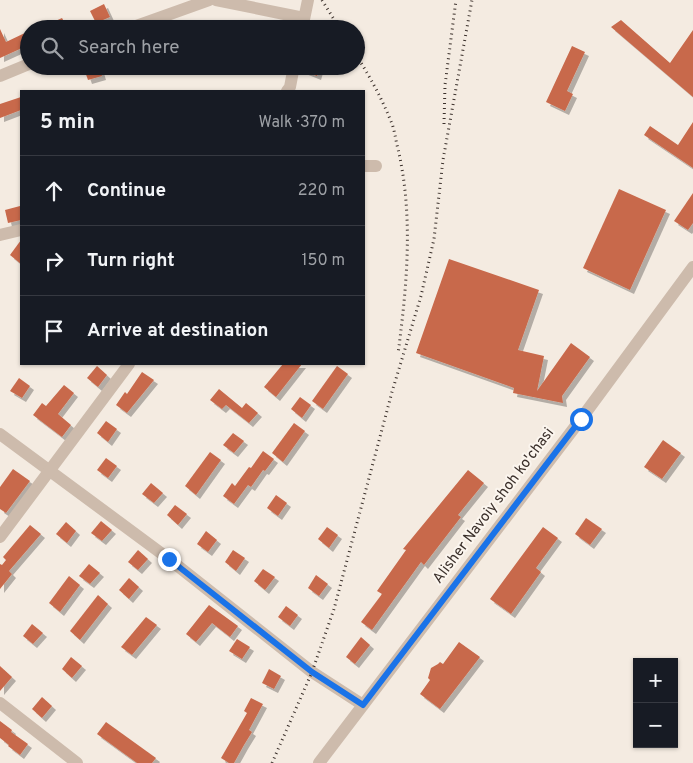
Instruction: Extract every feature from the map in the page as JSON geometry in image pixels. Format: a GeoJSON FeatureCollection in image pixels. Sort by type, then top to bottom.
{"type":"FeatureCollection","features":[{"type":"Feature","properties":{"kind":"street"},"geometry":{"type":"LineString","coordinates":[[153,20],[208,0]]}},
{"type":"Feature","properties":{"kind":"street"},"geometry":{"type":"LineString","coordinates":[[216,0],[288,20]]}},
{"type":"Feature","properties":{"kind":"street"},"geometry":{"type":"LineString","coordinates":[[304,20],[308,0]]}},
{"type":"Feature","properties":{"kind":"street"},"geometry":{"type":"LineString","coordinates":[[0,76],[20,68]]}},
{"type":"Feature","properties":{"kind":"street"},"geometry":{"type":"LineString","coordinates":[[288,90],[292,75]]}},
{"type":"Feature","properties":{"kind":"street"},"geometry":{"type":"LineString","coordinates":[[0,235],[20,230]]}},
{"type":"Feature","properties":{"kind":"street","name":"Alisher Navoiy shoh ko'chasi"},"geometry":{"type":"LineString","coordinates":[[320,763],[581,419],[693,267]]}},
{"type":"Feature","properties":{"kind":"street"},"geometry":{"type":"LineString","coordinates":[[0,537],[128,365]]}},
{"type":"Feature","properties":{"kind":"street"},"geometry":{"type":"LineString","coordinates":[[0,434],[169,559],[312,672],[363,705]]}},
{"type":"Feature","properties":{"kind":"street"},"geometry":{"type":"LineString","coordinates":[[0,703],[77,763]]}},
{"type":"Feature","properties":{"kind":"building"},"geometry":{"type":"Polygon","coordinates":[[[104,4],[110,17],[103,20],[94,20],[90,11],[104,4]]]}},
{"type":"Feature","properties":{"kind":"building"},"geometry":{"type":"Polygon","coordinates":[[[621,20],[670,63],[693,30],[693,97],[611,27],[621,20]]]}},
{"type":"Feature","properties":{"kind":"building"},"geometry":{"type":"Polygon","coordinates":[[[0,29],[6,42],[20,35],[20,49],[0,58],[0,29]]]}},
{"type":"Feature","properties":{"kind":"building"},"geometry":{"type":"Polygon","coordinates":[[[572,46],[585,52],[567,91],[573,94],[565,111],[546,102],[572,46]]]}},
{"type":"Feature","properties":{"kind":"building"},"geometry":{"type":"Polygon","coordinates":[[[86,75],[102,75],[102,76],[88,80],[86,75]]]}},
{"type":"Feature","properties":{"kind":"building"},"geometry":{"type":"Polygon","coordinates":[[[20,97],[20,110],[0,118],[0,104],[20,97]]]}},
{"type":"Feature","properties":{"kind":"building"},"geometry":{"type":"Polygon","coordinates":[[[693,122],[693,168],[644,135],[650,126],[678,145],[693,122]]]}},
{"type":"Feature","properties":{"kind":"building"},"geometry":{"type":"Polygon","coordinates":[[[619,189],[666,210],[630,290],[583,268],[619,189]]]}},
{"type":"Feature","properties":{"kind":"building"},"geometry":{"type":"Polygon","coordinates":[[[693,193],[693,223],[688,230],[674,221],[693,193]]]}},
{"type":"Feature","properties":{"kind":"building"},"geometry":{"type":"Polygon","coordinates":[[[20,206],[20,220],[8,223],[5,210],[20,206]]]}},
{"type":"Feature","properties":{"kind":"building"},"geometry":{"type":"Polygon","coordinates":[[[20,241],[20,263],[10,255],[20,241]]]}},
{"type":"Feature","properties":{"kind":"building"},"geometry":{"type":"Polygon","coordinates":[[[449,259],[539,290],[518,350],[544,356],[537,391],[571,343],[590,357],[562,396],[563,403],[513,393],[514,388],[416,353],[449,259]]]}},
{"type":"Feature","properties":{"kind":"building"},"geometry":{"type":"Polygon","coordinates":[[[282,365],[301,365],[276,397],[264,387],[282,365]]]}},
{"type":"Feature","properties":{"kind":"building"},"geometry":{"type":"Polygon","coordinates":[[[97,366],[107,375],[98,387],[87,378],[97,366]]]}},
{"type":"Feature","properties":{"kind":"building"},"geometry":{"type":"Polygon","coordinates":[[[337,366],[348,374],[323,409],[312,401],[337,366]]]}},
{"type":"Feature","properties":{"kind":"building"},"geometry":{"type":"Polygon","coordinates":[[[142,372],[154,380],[127,413],[116,405],[125,392],[127,394],[142,372]]]}},
{"type":"Feature","properties":{"kind":"building"},"geometry":{"type":"Polygon","coordinates":[[[19,378],[30,386],[22,398],[10,391],[19,378]]]}},
{"type":"Feature","properties":{"kind":"building"},"geometry":{"type":"Polygon","coordinates":[[[64,385],[74,393],[58,414],[71,425],[62,437],[33,415],[42,403],[46,406],[64,385]]]}},
{"type":"Feature","properties":{"kind":"building"},"geometry":{"type":"Polygon","coordinates":[[[219,389],[242,408],[246,403],[258,413],[249,423],[226,405],[222,409],[210,400],[219,389]]]}},
{"type":"Feature","properties":{"kind":"building"},"geometry":{"type":"Polygon","coordinates":[[[300,397],[311,405],[302,418],[291,409],[300,397]]]}},
{"type":"Feature","properties":{"kind":"building"},"geometry":{"type":"Polygon","coordinates":[[[106,421],[117,429],[108,442],[97,433],[106,421]]]}},
{"type":"Feature","properties":{"kind":"building"},"geometry":{"type":"Polygon","coordinates":[[[294,423],[305,431],[283,462],[272,453],[294,423]]]}},
{"type":"Feature","properties":{"kind":"building"},"geometry":{"type":"Polygon","coordinates":[[[233,433],[244,441],[234,453],[223,445],[233,433]]]}},
{"type":"Feature","properties":{"kind":"building"},"geometry":{"type":"Polygon","coordinates":[[[663,440],[681,453],[662,479],[644,467],[663,440]]]}},
{"type":"Feature","properties":{"kind":"building"},"geometry":{"type":"Polygon","coordinates":[[[263,451],[274,459],[265,471],[263,470],[251,487],[248,485],[234,504],[223,496],[232,483],[235,486],[249,467],[251,468],[263,451]]]}},
{"type":"Feature","properties":{"kind":"building"},"geometry":{"type":"Polygon","coordinates":[[[210,452],[221,460],[196,495],[185,486],[210,452]]]}},
{"type":"Feature","properties":{"kind":"building"},"geometry":{"type":"Polygon","coordinates":[[[106,458],[117,466],[108,478],[97,470],[106,458]]]}},
{"type":"Feature","properties":{"kind":"building"},"geometry":{"type":"Polygon","coordinates":[[[13,469],[30,481],[6,513],[0,509],[0,487],[13,469]]]}},
{"type":"Feature","properties":{"kind":"building"},"geometry":{"type":"Polygon","coordinates":[[[468,470],[484,483],[458,515],[461,517],[424,565],[421,562],[372,630],[361,622],[382,594],[377,591],[406,550],[403,549],[468,470]]]}},
{"type":"Feature","properties":{"kind":"building"},"geometry":{"type":"Polygon","coordinates":[[[151,483],[163,493],[154,503],[142,494],[151,483]]]}},
{"type":"Feature","properties":{"kind":"building"},"geometry":{"type":"Polygon","coordinates":[[[276,495],[287,503],[278,516],[267,508],[276,495]]]}},
{"type":"Feature","properties":{"kind":"building"},"geometry":{"type":"Polygon","coordinates":[[[175,505],[187,514],[178,525],[167,515],[175,505]]]}},
{"type":"Feature","properties":{"kind":"building"},"geometry":{"type":"Polygon","coordinates":[[[586,518],[602,529],[590,545],[575,534],[586,518]]]}},
{"type":"Feature","properties":{"kind":"building"},"geometry":{"type":"Polygon","coordinates":[[[101,521],[112,530],[102,541],[91,533],[101,521]]]}},
{"type":"Feature","properties":{"kind":"building"},"geometry":{"type":"Polygon","coordinates":[[[66,522],[76,531],[67,543],[56,534],[66,522]]]}},
{"type":"Feature","properties":{"kind":"building"},"geometry":{"type":"Polygon","coordinates":[[[30,525],[41,534],[9,571],[12,574],[0,589],[0,564],[2,565],[6,560],[3,557],[30,525]]]}},
{"type":"Feature","properties":{"kind":"building"},"geometry":{"type":"Polygon","coordinates":[[[327,527],[338,535],[329,548],[318,539],[327,527]]]}},
{"type":"Feature","properties":{"kind":"building"},"geometry":{"type":"Polygon","coordinates":[[[543,527],[558,538],[536,568],[541,572],[511,614],[490,599],[543,527]]]}},
{"type":"Feature","properties":{"kind":"building"},"geometry":{"type":"Polygon","coordinates":[[[206,531],[217,540],[208,552],[197,544],[206,531]]]}},
{"type":"Feature","properties":{"kind":"building"},"geometry":{"type":"Polygon","coordinates":[[[138,550],[148,559],[138,570],[128,562],[138,550]]]}},
{"type":"Feature","properties":{"kind":"building"},"geometry":{"type":"Polygon","coordinates":[[[233,550],[245,558],[236,571],[225,562],[233,550]]]}},
{"type":"Feature","properties":{"kind":"building"},"geometry":{"type":"Polygon","coordinates":[[[89,564],[100,573],[90,584],[79,576],[89,564]]]}},
{"type":"Feature","properties":{"kind":"building"},"geometry":{"type":"Polygon","coordinates":[[[263,569],[275,577],[265,590],[254,581],[263,569]]]}},
{"type":"Feature","properties":{"kind":"building"},"geometry":{"type":"Polygon","coordinates":[[[316,575],[328,584],[319,596],[308,588],[316,575]]]}},
{"type":"Feature","properties":{"kind":"building"},"geometry":{"type":"Polygon","coordinates":[[[69,576],[80,585],[60,612],[49,603],[69,576]]]}},
{"type":"Feature","properties":{"kind":"building"},"geometry":{"type":"Polygon","coordinates":[[[129,578],[139,587],[129,599],[119,590],[129,578]]]}},
{"type":"Feature","properties":{"kind":"building"},"geometry":{"type":"Polygon","coordinates":[[[98,595],[108,604],[80,640],[70,631],[98,595]]]}},
{"type":"Feature","properties":{"kind":"building"},"geometry":{"type":"Polygon","coordinates":[[[209,605],[238,626],[230,637],[212,623],[196,642],[186,634],[209,605]]]}},
{"type":"Feature","properties":{"kind":"building"},"geometry":{"type":"Polygon","coordinates":[[[286,606],[298,615],[290,626],[278,617],[286,606]]]}},
{"type":"Feature","properties":{"kind":"building"},"geometry":{"type":"Polygon","coordinates":[[[146,617],[157,625],[132,655],[121,647],[146,617]]]}},
{"type":"Feature","properties":{"kind":"building"},"geometry":{"type":"Polygon","coordinates":[[[32,624],[43,633],[33,644],[23,636],[32,624]]]}},
{"type":"Feature","properties":{"kind":"building"},"geometry":{"type":"Polygon","coordinates":[[[361,637],[370,645],[355,664],[346,657],[361,637]]]}},
{"type":"Feature","properties":{"kind":"building"},"geometry":{"type":"Polygon","coordinates":[[[237,639],[250,647],[242,659],[229,651],[237,639]]]}},
{"type":"Feature","properties":{"kind":"building"},"geometry":{"type":"Polygon","coordinates":[[[459,642],[480,657],[440,709],[420,694],[430,680],[428,678],[431,668],[440,662],[443,664],[459,642]]]}},
{"type":"Feature","properties":{"kind":"building"},"geometry":{"type":"Polygon","coordinates":[[[71,657],[82,666],[72,678],[62,669],[71,657]]]}},
{"type":"Feature","properties":{"kind":"building"},"geometry":{"type":"Polygon","coordinates":[[[0,666],[12,677],[0,691],[0,666]]]}},
{"type":"Feature","properties":{"kind":"building"},"geometry":{"type":"Polygon","coordinates":[[[269,669],[281,676],[274,689],[262,683],[269,669]]]}},
{"type":"Feature","properties":{"kind":"building"},"geometry":{"type":"Polygon","coordinates":[[[42,697],[52,706],[42,718],[32,709],[42,697]]]}},
{"type":"Feature","properties":{"kind":"building"},"geometry":{"type":"Polygon","coordinates":[[[251,698],[263,704],[249,730],[252,732],[234,763],[229,763],[221,758],[247,713],[244,711],[251,698]]]}},
{"type":"Feature","properties":{"kind":"building"},"geometry":{"type":"Polygon","coordinates":[[[0,721],[12,730],[11,732],[28,744],[20,755],[0,738],[0,721]]]}},
{"type":"Feature","properties":{"kind":"building"},"geometry":{"type":"Polygon","coordinates":[[[106,722],[156,758],[152,763],[137,763],[97,734],[106,722]]]}},
{"type":"Feature","properties":{"kind":"railway"},"geometry":{"type":"LineString","coordinates":[[322,0],[334,20]]}},
{"type":"Feature","properties":{"kind":"railway"},"geometry":{"type":"LineString","coordinates":[[444,124],[445,85],[456,0]]}},
{"type":"Feature","properties":{"kind":"railway"},"geometry":{"type":"LineString","coordinates":[[272,763],[312,672],[334,609],[392,392],[421,296],[434,239],[443,160],[472,0]]}},
{"type":"Feature","properties":{"kind":"railway"},"geometry":{"type":"LineString","coordinates":[[365,68],[391,122],[406,197],[406,275],[398,354]]}},
{"type":"Feature","properties":{"kind":"route"},"geometry":{"type":"LineString","coordinates":[[169,559],[312,672],[363,705],[581,419]]}}]}
